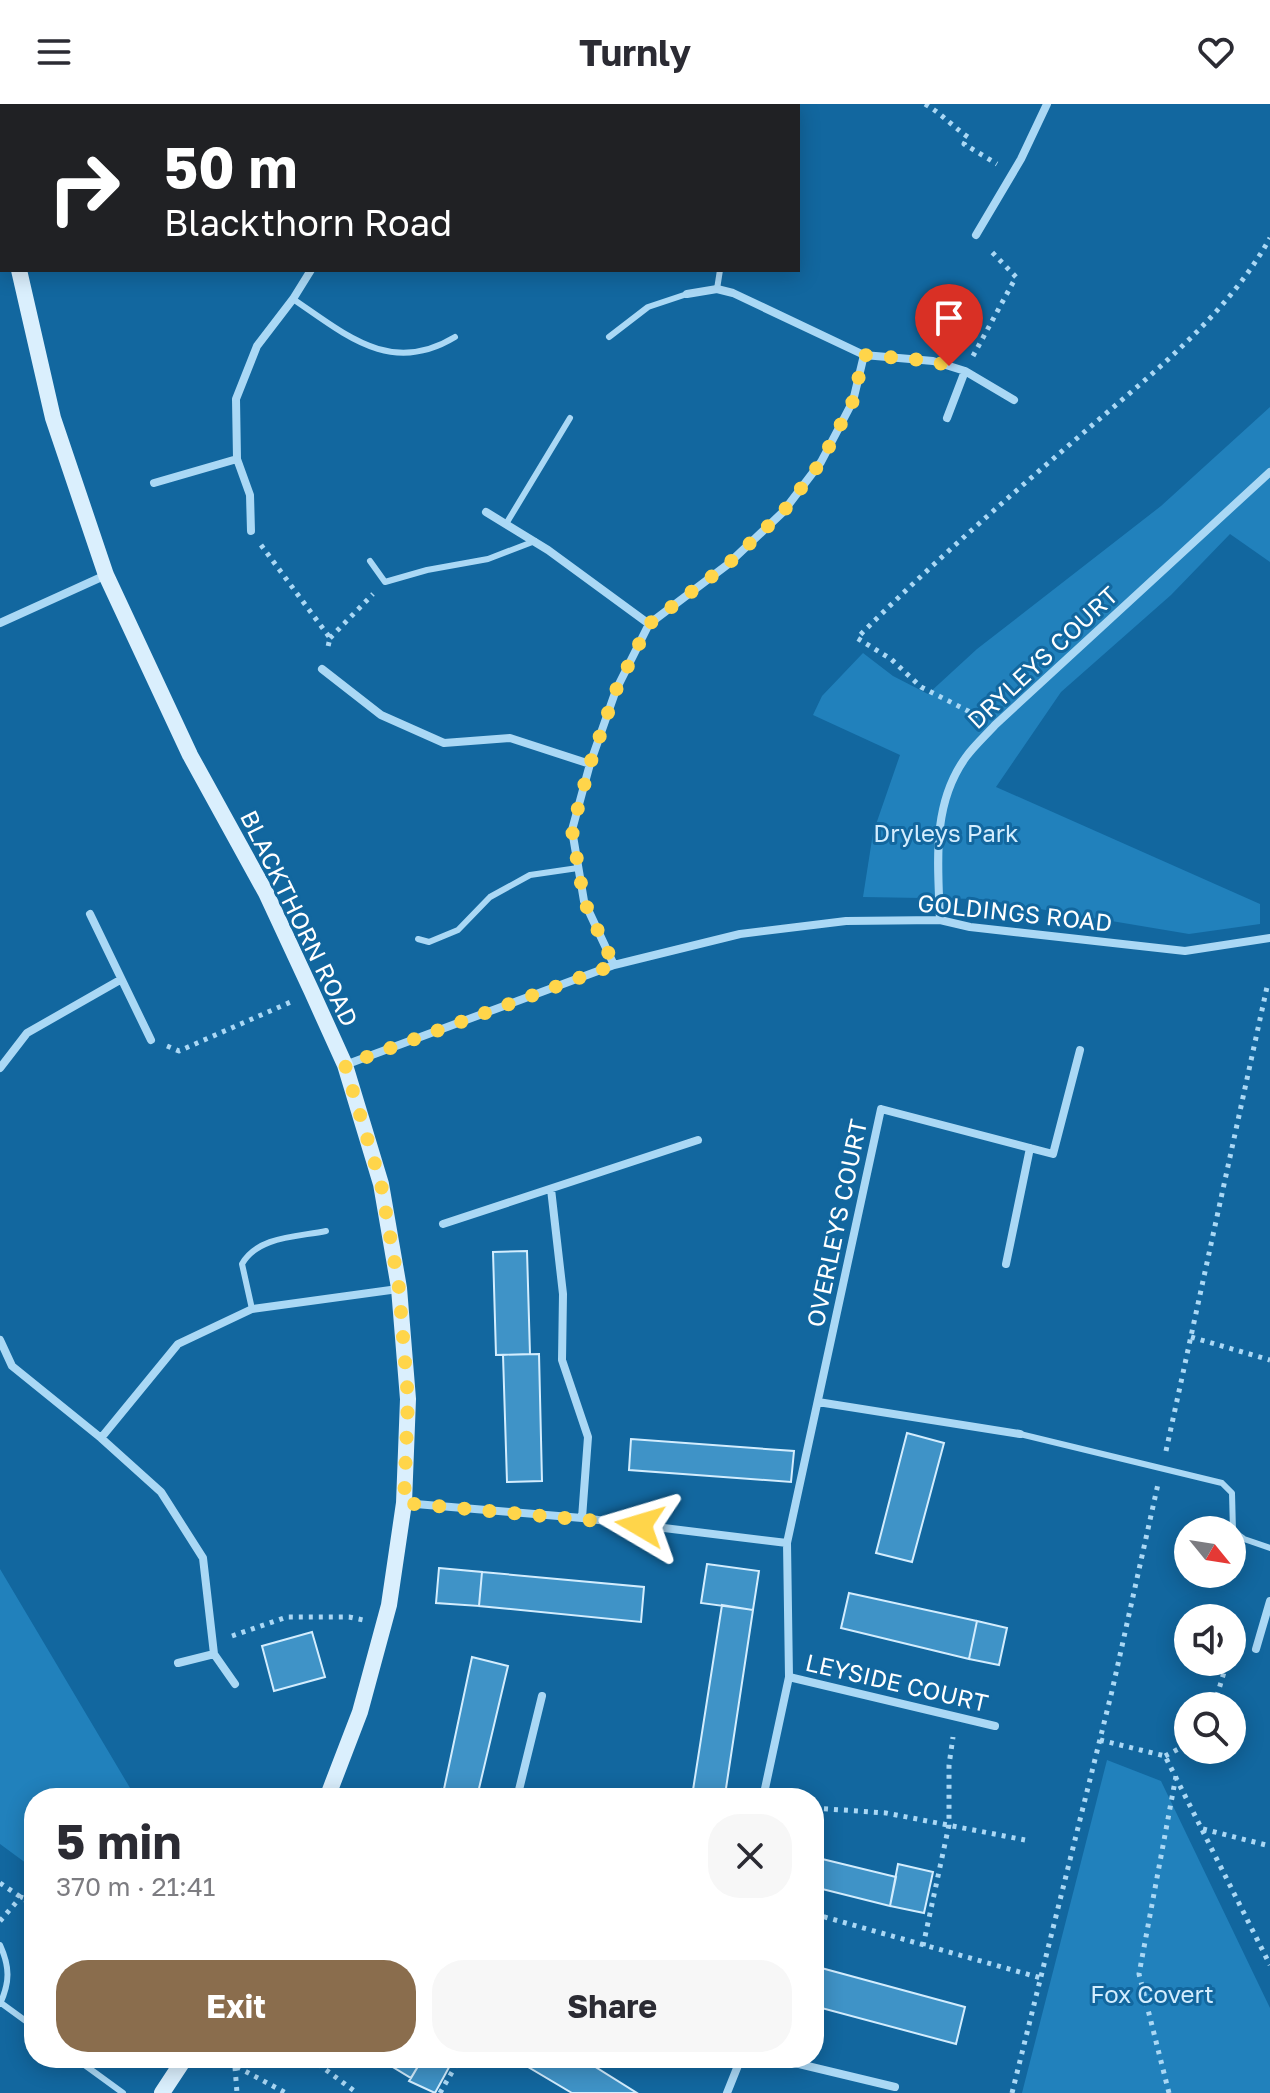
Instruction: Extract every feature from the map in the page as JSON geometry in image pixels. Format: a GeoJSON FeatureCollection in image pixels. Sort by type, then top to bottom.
{"type":"FeatureCollection","features":[{"type":"Feature","properties":{"kind":"street"},"geometry":{"type":"LineString","coordinates":[[976,235],[1013,173],[1047,104]]}},
{"type":"Feature","properties":{"kind":"street","name":"BLACKTHORN ROAD"},"geometry":{"type":"LineString","coordinates":[[19,272],[53,418],[106,575],[190,755],[266,893],[345,1065],[381,1184],[399,1288],[408,1399],[404,1503],[389,1605],[360,1712],[331,1788]]}},
{"type":"Feature","properties":{"kind":"street"},"geometry":{"type":"LineString","coordinates":[[251,531],[250,495],[237,459],[236,399],[257,346],[310,272]]}},
{"type":"Feature","properties":{"kind":"street"},"geometry":{"type":"LineString","coordinates":[[687,294],[717,289],[733,293],[864,355],[933,361],[965,371],[1014,400]]}},
{"type":"Feature","properties":{"kind":"street"},"geometry":{"type":"LineString","coordinates":[[614,965],[584,901],[572,830],[590,764],[616,690],[649,624],[727,565],[783,512],[821,462],[853,401],[864,355]]}},
{"type":"Feature","properties":{"kind":"street"},"geometry":{"type":"LineString","coordinates":[[947,418],[965,371]]}},
{"type":"Feature","properties":{"kind":"street"},"geometry":{"type":"LineString","coordinates":[[154,483],[237,459]]}},
{"type":"Feature","properties":{"kind":"street","name":"DRYLEYS COURT"},"geometry":{"type":"LineString","coordinates":[[940,920],[937,843],[946,795],[965,758],[995,725],[1270,472]]}},
{"type":"Feature","properties":{"kind":"street"},"geometry":{"type":"LineString","coordinates":[[486,512],[535,541],[649,624]]}},
{"type":"Feature","properties":{"kind":"street"},"geometry":{"type":"LineString","coordinates":[[0,623],[106,575]]}},
{"type":"Feature","properties":{"kind":"street"},"geometry":{"type":"LineString","coordinates":[[322,669],[381,715],[444,743],[510,738],[590,764]]}},
{"type":"Feature","properties":{"kind":"street"},"geometry":{"type":"LineString","coordinates":[[90,914],[151,1040]]}},
{"type":"Feature","properties":{"kind":"street","name":"GOLDINGS ROAD"},"geometry":{"type":"LineString","coordinates":[[345,1065],[614,965],[740,934],[846,921],[940,920],[970,927],[1185,951],[1270,938]]}},
{"type":"Feature","properties":{"kind":"street"},"geometry":{"type":"LineString","coordinates":[[0,1068],[27,1033],[120,980]]}},
{"type":"Feature","properties":{"kind":"street"},"geometry":{"type":"LineString","coordinates":[[1006,1264],[1030,1148],[1053,1154],[1080,1050]]}},
{"type":"Feature","properties":{"kind":"street","name":"OVERLEYS COURT"},"geometry":{"type":"LineString","coordinates":[[787,1543],[881,1109],[1030,1148]]}},
{"type":"Feature","properties":{"kind":"street"},"geometry":{"type":"LineString","coordinates":[[443,1224],[698,1140]]}},
{"type":"Feature","properties":{"kind":"street"},"geometry":{"type":"LineString","coordinates":[[551,1189],[563,1294],[562,1360],[588,1437],[582,1518]]}},
{"type":"Feature","properties":{"kind":"street"},"geometry":{"type":"LineString","coordinates":[[101,1438],[178,1344],[252,1309],[399,1288]]}},
{"type":"Feature","properties":{"kind":"street"},"geometry":{"type":"LineString","coordinates":[[0,1340],[12,1366],[101,1438],[161,1492],[203,1558],[214,1654],[235,1684]]}},
{"type":"Feature","properties":{"kind":"street"},"geometry":{"type":"LineString","coordinates":[[818,1402],[1020,1434]]}},
{"type":"Feature","properties":{"kind":"street"},"geometry":{"type":"LineString","coordinates":[[404,1503],[582,1518],[787,1543]]}},
{"type":"Feature","properties":{"kind":"street","name":"LEYSIDE COURT"},"geometry":{"type":"LineString","coordinates":[[765,1788],[789,1677],[787,1543]]}},
{"type":"Feature","properties":{"kind":"street"},"geometry":{"type":"LineString","coordinates":[[1256,1649],[1270,1601]]}},
{"type":"Feature","properties":{"kind":"street"},"geometry":{"type":"LineString","coordinates":[[178,1663],[214,1654]]}},
{"type":"Feature","properties":{"kind":"street","name":"LEYSIDE COURT"},"geometry":{"type":"LineString","coordinates":[[789,1677],[995,1726]]}},
{"type":"Feature","properties":{"kind":"street"},"geometry":{"type":"LineString","coordinates":[[519,1788],[542,1696]]}},
{"type":"Feature","properties":{"kind":"street"},"geometry":{"type":"LineString","coordinates":[[162,2093],[178,2068]]}},
{"type":"Feature","properties":{"kind":"street"},"geometry":{"type":"LineString","coordinates":[[727,2093],[737,2068]]}},
{"type":"Feature","properties":{"kind":"street"},"geometry":{"type":"LineString","coordinates":[[816,2068],[895,2087]]}},
{"type":"Feature","properties":{"kind":"lane"},"geometry":{"type":"LineString","coordinates":[[717,289],[720,272]]}},
{"type":"Feature","properties":{"kind":"lane"},"geometry":{"type":"LineString","coordinates":[[609,337],[648,307],[687,294]]}},
{"type":"Feature","properties":{"kind":"lane"},"geometry":{"type":"LineString","coordinates":[[293,299],[345,334],[390,353],[423,353],[455,337]]}},
{"type":"Feature","properties":{"kind":"lane"},"geometry":{"type":"LineString","coordinates":[[506,524],[570,418]]}},
{"type":"Feature","properties":{"kind":"lane"},"geometry":{"type":"LineString","coordinates":[[370,561],[385,582],[427,570],[488,559],[535,541]]}},
{"type":"Feature","properties":{"kind":"lane"},"geometry":{"type":"LineString","coordinates":[[418,939],[429,942],[458,930],[490,897],[530,875],[578,868]]}},
{"type":"Feature","properties":{"kind":"lane"},"geometry":{"type":"LineString","coordinates":[[252,1309],[242,1264],[248,1253],[260,1245],[326,1231]]}},
{"type":"Feature","properties":{"kind":"lane"},"geometry":{"type":"LineString","coordinates":[[1020,1434],[1162,1467],[1227,1486],[1232,1493],[1233,1531],[1244,1539],[1270,1548]]}},
{"type":"Feature","properties":{"kind":"lane"},"geometry":{"type":"LineString","coordinates":[[0,1945],[7,1961],[9,1980],[1,2004],[24,2020]]}},
{"type":"Feature","properties":{"kind":"lane"},"geometry":{"type":"LineString","coordinates":[[89,2068],[123,2093]]}},
{"type":"Feature","properties":{"kind":"path"},"geometry":{"type":"LineString","coordinates":[[925,104],[946,116],[951,126],[968,137],[964,144],[1013,173]]}},
{"type":"Feature","properties":{"kind":"path"},"geometry":{"type":"LineString","coordinates":[[965,371],[1016,277],[976,235]]}},
{"type":"Feature","properties":{"kind":"path"},"geometry":{"type":"LineString","coordinates":[[995,725],[921,687],[891,659],[857,638],[945,552],[1178,348],[1241,281],[1270,238]]}},
{"type":"Feature","properties":{"kind":"path"},"geometry":{"type":"LineString","coordinates":[[251,531],[330,638]]}},
{"type":"Feature","properties":{"kind":"path"},"geometry":{"type":"LineString","coordinates":[[322,669],[330,638],[385,582]]}},
{"type":"Feature","properties":{"kind":"path"},"geometry":{"type":"LineString","coordinates":[[1012,2093],[1100,1740],[1267,987]]}},
{"type":"Feature","properties":{"kind":"path"},"geometry":{"type":"LineString","coordinates":[[151,1040],[179,1051],[312,992]]}},
{"type":"Feature","properties":{"kind":"path"},"geometry":{"type":"LineString","coordinates":[[1191,1337],[1270,1360]]}},
{"type":"Feature","properties":{"kind":"path"},"geometry":{"type":"LineString","coordinates":[[213,1642],[287,1617],[349,1617],[383,1624]]}},
{"type":"Feature","properties":{"kind":"path"},"geometry":{"type":"LineString","coordinates":[[923,1946],[949,1825],[949,1765],[956,1716]]}},
{"type":"Feature","properties":{"kind":"path"},"geometry":{"type":"LineString","coordinates":[[1100,1740],[1165,1756],[1174,1751]]}},
{"type":"Feature","properties":{"kind":"path"},"geometry":{"type":"LineString","coordinates":[[1165,1756],[1270,1965]]}},
{"type":"Feature","properties":{"kind":"path"},"geometry":{"type":"LineString","coordinates":[[1169,2093],[1139,1974],[1176,1776]]}},
{"type":"Feature","properties":{"kind":"path"},"geometry":{"type":"LineString","coordinates":[[824,1809],[886,1813],[1025,1840]]}},
{"type":"Feature","properties":{"kind":"path"},"geometry":{"type":"LineString","coordinates":[[1202,1829],[1270,1846]]}},
{"type":"Feature","properties":{"kind":"path"},"geometry":{"type":"LineString","coordinates":[[0,1883],[24,1899]]}},
{"type":"Feature","properties":{"kind":"path"},"geometry":{"type":"LineString","coordinates":[[0,1921],[21,1897]]}},
{"type":"Feature","properties":{"kind":"path"},"geometry":{"type":"LineString","coordinates":[[824,1917],[1041,1978]]}},
{"type":"Feature","properties":{"kind":"path"},"geometry":{"type":"LineString","coordinates":[[235,2068],[237,2093]]}},
{"type":"Feature","properties":{"kind":"path"},"geometry":{"type":"LineString","coordinates":[[239,2068],[286,2093]]}},
{"type":"Feature","properties":{"kind":"path"},"geometry":{"type":"LineString","coordinates":[[323,2068],[357,2093]]}},
{"type":"Feature","properties":{"kind":"path"},"geometry":{"type":"LineString","coordinates":[[440,2093],[454,2068]]}},
{"type":"Feature","properties":{"kind":"green space","name":"Dryleys Park"},"geometry":{"type":"Polygon","coordinates":[[[1270,407],[1270,562],[1230,534],[1171,595],[1061,692],[996,787],[1260,904],[1260,924],[1189,934],[981,899],[863,897],[873,833],[900,755],[813,715],[822,696],[863,653],[893,676],[928,694],[977,649],[1161,506],[1270,407]]]}},
{"type":"Feature","properties":{"kind":"green space"},"geometry":{"type":"Polygon","coordinates":[[[0,1569],[130,1788],[24,1788],[24,1862],[0,1844],[0,1569]]]}},
{"type":"Feature","properties":{"kind":"green space","name":"Fox Covert"},"geometry":{"type":"Polygon","coordinates":[[[1107,1760],[1161,1781],[1270,2008],[1270,2093],[1022,2093],[1107,1760]]]}},
{"type":"Feature","properties":{"kind":"building"},"geometry":{"type":"Polygon","coordinates":[[[527,1251],[530,1354],[496,1355],[493,1252],[527,1251]]]}},
{"type":"Feature","properties":{"kind":"building"},"geometry":{"type":"Polygon","coordinates":[[[539,1354],[542,1481],[507,1482],[503,1355],[539,1354]]]}},
{"type":"Feature","properties":{"kind":"building"},"geometry":{"type":"Polygon","coordinates":[[[907,1433],[944,1443],[912,1562],[876,1553],[907,1433]]]}},
{"type":"Feature","properties":{"kind":"building"},"geometry":{"type":"Polygon","coordinates":[[[631,1439],[794,1451],[791,1482],[629,1470],[631,1439]]]}},
{"type":"Feature","properties":{"kind":"building"},"geometry":{"type":"Polygon","coordinates":[[[707,1564],[759,1571],[753,1610],[701,1603],[707,1564]]]}},
{"type":"Feature","properties":{"kind":"building"},"geometry":{"type":"Polygon","coordinates":[[[439,1568],[482,1572],[479,1606],[436,1603],[439,1568]]]}},
{"type":"Feature","properties":{"kind":"building"},"geometry":{"type":"Polygon","coordinates":[[[482,1572],[644,1587],[641,1622],[479,1606],[482,1572]]]}},
{"type":"Feature","properties":{"kind":"building"},"geometry":{"type":"Polygon","coordinates":[[[849,1593],[977,1621],[969,1659],[841,1628],[849,1593]]]}},
{"type":"Feature","properties":{"kind":"building"},"geometry":{"type":"Polygon","coordinates":[[[722,1605],[753,1610],[726,1788],[693,1788],[722,1605]]]}},
{"type":"Feature","properties":{"kind":"building"},"geometry":{"type":"Polygon","coordinates":[[[977,1621],[1007,1628],[999,1665],[969,1659],[977,1621]]]}},
{"type":"Feature","properties":{"kind":"building"},"geometry":{"type":"Polygon","coordinates":[[[312,1632],[325,1677],[274,1691],[262,1646],[312,1632]]]}},
{"type":"Feature","properties":{"kind":"building"},"geometry":{"type":"Polygon","coordinates":[[[472,1657],[508,1666],[479,1788],[444,1788],[472,1657]]]}},
{"type":"Feature","properties":{"kind":"building"},"geometry":{"type":"Polygon","coordinates":[[[824,1859],[896,1877],[890,1906],[824,1890],[824,1859]]]}},
{"type":"Feature","properties":{"kind":"building"},"geometry":{"type":"Polygon","coordinates":[[[898,1864],[933,1872],[924,1913],[890,1906],[898,1864]]]}},
{"type":"Feature","properties":{"kind":"building"},"geometry":{"type":"Polygon","coordinates":[[[824,1969],[965,2007],[956,2044],[824,2009],[824,1969]]]}},
{"type":"Feature","properties":{"kind":"building"},"geometry":{"type":"Polygon","coordinates":[[[394,2068],[417,2068],[411,2078],[394,2068]]]}},
{"type":"Feature","properties":{"kind":"building"},"geometry":{"type":"Polygon","coordinates":[[[417,2068],[449,2068],[435,2093],[409,2081],[417,2068]]]}},
{"type":"Feature","properties":{"kind":"building"},"geometry":{"type":"Polygon","coordinates":[[[530,2068],[597,2068],[637,2093],[572,2093],[530,2068]]]}},
{"type":"Feature","properties":{"kind":"route"},"geometry":{"type":"LineString","coordinates":[[640,1525],[404,1503],[408,1399],[399,1288],[381,1184],[345,1065],[614,965],[584,901],[572,830],[590,764],[616,690],[649,624],[727,565],[783,512],[821,462],[853,401],[864,355],[933,361],[949,366]]}}]}
